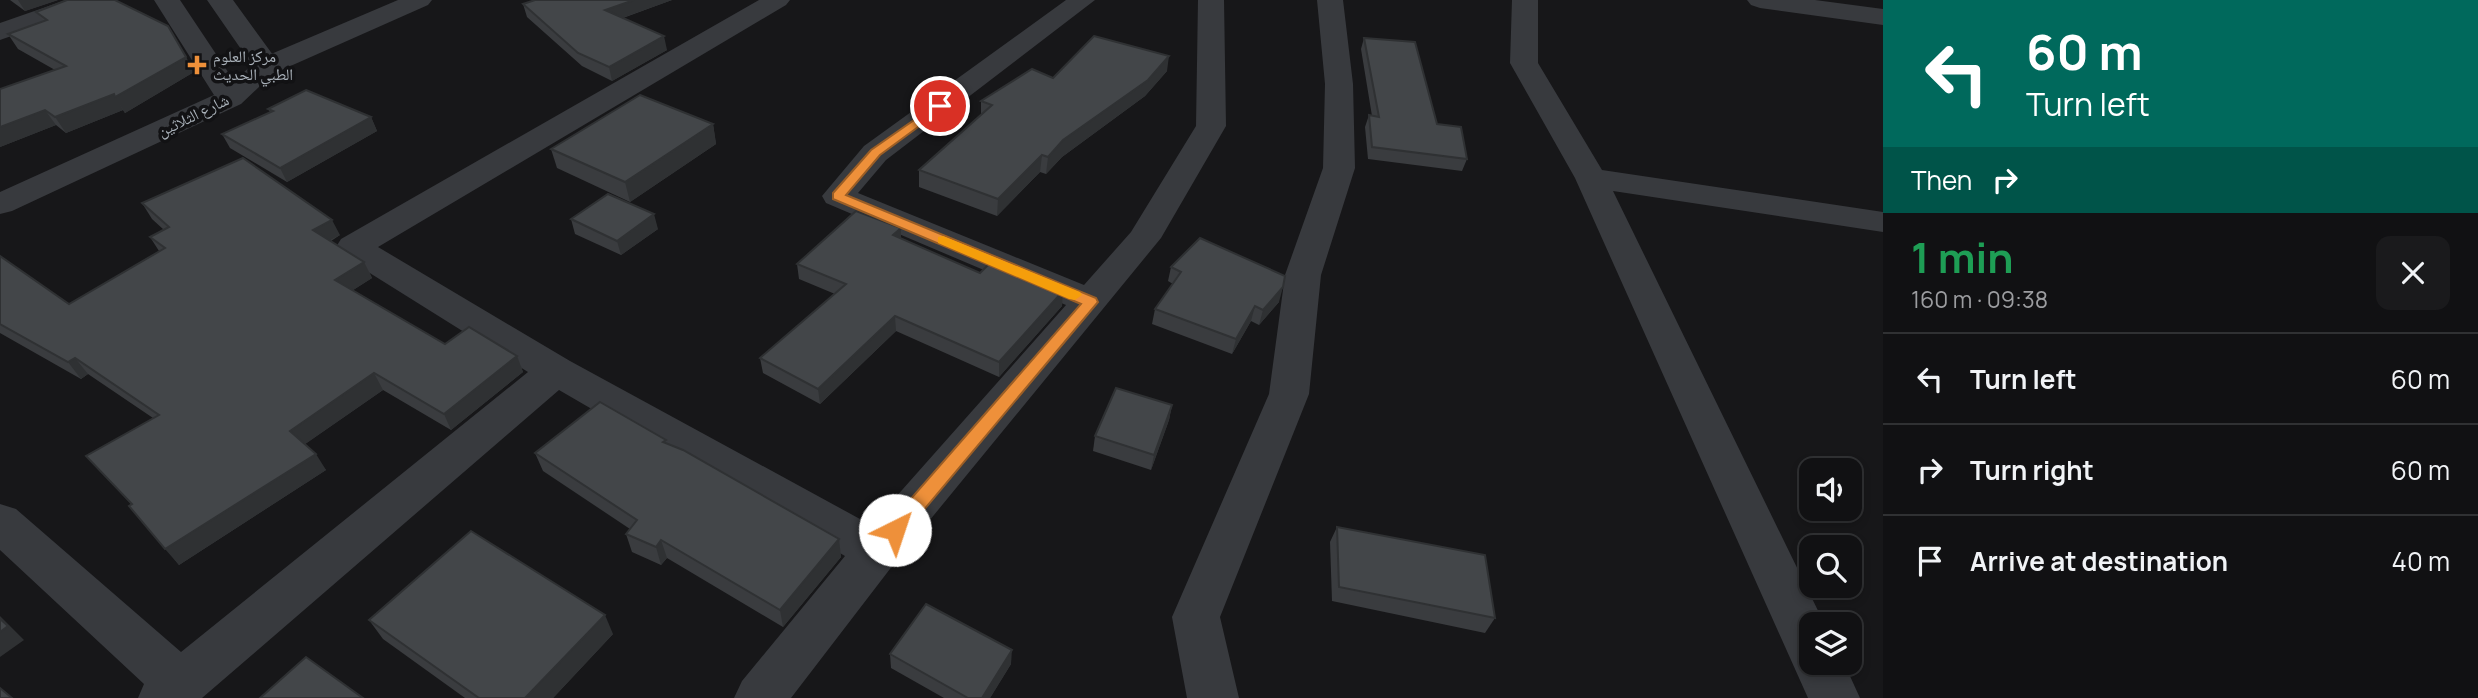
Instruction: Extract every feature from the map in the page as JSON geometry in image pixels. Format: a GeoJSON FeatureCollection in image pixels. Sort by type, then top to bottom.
{"type":"FeatureCollection","features":[{"type":"Feature","properties":{"kind":"street"},"geometry":{"type":"LineString","coordinates":[[0,32],[90,0]]}},
{"type":"Feature","properties":{"kind":"street"},"geometry":{"type":"LineString","coordinates":[[167,0],[223,88]]}},
{"type":"Feature","properties":{"kind":"street"},"geometry":{"type":"LineString","coordinates":[[220,0],[267,66]]}},
{"type":"Feature","properties":{"kind":"street","name":"شارع الثلاثين"},"geometry":{"type":"LineString","coordinates":[[0,204],[267,66],[419,0]]}},
{"type":"Feature","properties":{"kind":"street"},"geometry":{"type":"LineString","coordinates":[[777,0],[353,247],[556,371],[877,551]]}},
{"type":"Feature","properties":{"kind":"street"},"geometry":{"type":"LineString","coordinates":[[1082,0],[875,153],[838,196],[1091,302]]}},
{"type":"Feature","properties":{"kind":"street"},"geometry":{"type":"LineString","coordinates":[[760,698],[877,551],[1144,237],[1211,126],[1211,0]]}},
{"type":"Feature","properties":{"kind":"street"},"geometry":{"type":"LineString","coordinates":[[1213,698],[1196,617],[1289,394],[1303,275],[1339,168],[1339,84],[1330,0]]}},
{"type":"Feature","properties":{"kind":"street"},"geometry":{"type":"LineString","coordinates":[[1525,0],[1524,63],[1591,178],[1799,623]]}},
{"type":"Feature","properties":{"kind":"street"},"geometry":{"type":"LineString","coordinates":[[1760,0],[1883,16]]}},
{"type":"Feature","properties":{"kind":"street","name":"شارع الثلاثين"},"geometry":{"type":"LineString","coordinates":[[0,178],[223,88]]}},
{"type":"Feature","properties":{"kind":"street"},"geometry":{"type":"LineString","coordinates":[[1591,178],[1883,222]]}},
{"type":"Feature","properties":{"kind":"street"},"geometry":{"type":"LineString","coordinates":[[0,522],[173,691],[556,371]]}},
{"type":"Feature","properties":{"kind":"street"},"geometry":{"type":"LineString","coordinates":[[1823,675],[1834,698]]}},
{"type":"Feature","properties":{"kind":"building"},"geometry":{"type":"Polygon","coordinates":[[[67,0],[115,0],[168,26],[186,57],[115,97],[114,94],[55,117],[45,110],[0,127],[0,89],[66,66],[8,34],[47,20],[36,12],[67,0]]]}},
{"type":"Feature","properties":{"kind":"building"},"geometry":{"type":"Polygon","coordinates":[[[535,0],[634,0],[605,10],[664,36],[609,67],[578,53],[523,4],[535,0]]]}},
{"type":"Feature","properties":{"kind":"building"},"geometry":{"type":"Polygon","coordinates":[[[1094,36],[1169,56],[1148,80],[1063,140],[1048,157],[1042,155],[998,199],[919,170],[992,105],[981,101],[1032,69],[1053,78],[1094,36]]]}},
{"type":"Feature","properties":{"kind":"building"},"geometry":{"type":"Polygon","coordinates":[[[1364,38],[1415,42],[1437,124],[1461,127],[1467,159],[1372,147],[1369,115],[1379,117],[1364,38]]]}},
{"type":"Feature","properties":{"kind":"building"},"geometry":{"type":"Polygon","coordinates":[[[306,90],[371,117],[280,168],[222,134],[273,111],[268,109],[306,90]]]}},
{"type":"Feature","properties":{"kind":"building"},"geometry":{"type":"Polygon","coordinates":[[[640,95],[713,124],[625,182],[551,149],[640,95]]]}},
{"type":"Feature","properties":{"kind":"building"},"geometry":{"type":"Polygon","coordinates":[[[243,158],[332,220],[313,230],[364,262],[335,280],[445,344],[469,327],[517,356],[444,414],[374,373],[290,431],[316,454],[165,549],[129,506],[132,504],[86,456],[159,415],[75,358],[68,362],[0,324],[0,256],[69,304],[165,248],[150,237],[169,227],[142,203],[243,158]]]}},
{"type":"Feature","properties":{"kind":"building"},"geometry":{"type":"Polygon","coordinates":[[[608,194],[654,214],[617,241],[571,219],[608,194]]]}},
{"type":"Feature","properties":{"kind":"building"},"geometry":{"type":"Polygon","coordinates":[[[856,211],[901,228],[893,235],[980,273],[992,261],[1063,291],[999,362],[895,316],[818,389],[760,358],[846,284],[797,264],[856,211]]]}},
{"type":"Feature","properties":{"kind":"building"},"geometry":{"type":"Polygon","coordinates":[[[1200,238],[1285,276],[1283,287],[1263,310],[1255,306],[1236,339],[1155,309],[1181,272],[1171,267],[1200,238]]]}},
{"type":"Feature","properties":{"kind":"building"},"geometry":{"type":"Polygon","coordinates":[[[1116,388],[1172,405],[1154,455],[1095,436],[1116,388]]]}},
{"type":"Feature","properties":{"kind":"building"},"geometry":{"type":"Polygon","coordinates":[[[600,402],[666,440],[663,442],[683,450],[839,539],[780,610],[661,540],[656,547],[626,534],[637,520],[535,453],[600,402]]]}},
{"type":"Feature","properties":{"kind":"building"},"geometry":{"type":"Polygon","coordinates":[[[1337,527],[1485,555],[1495,618],[1339,587],[1337,527]]]}},
{"type":"Feature","properties":{"kind":"building"},"geometry":{"type":"Polygon","coordinates":[[[471,531],[605,615],[525,698],[479,698],[369,620],[471,531]]]}},
{"type":"Feature","properties":{"kind":"building"},"geometry":{"type":"Polygon","coordinates":[[[926,604],[1012,650],[982,698],[968,698],[890,654],[926,604]]]}},
{"type":"Feature","properties":{"kind":"building"},"geometry":{"type":"Polygon","coordinates":[[[0,619],[8,626],[0,632],[0,619]]]}},
{"type":"Feature","properties":{"kind":"building"},"geometry":{"type":"Polygon","coordinates":[[[306,657],[363,698],[260,698],[306,657]]]}},
{"type":"Feature","properties":{"kind":"building"},"geometry":{"type":"Polygon","coordinates":[[[0,688],[12,698],[0,698],[0,688]]]}},
{"type":"Feature","properties":{"kind":"slow traffic"},"geometry":{"type":"LineString","coordinates":[[943,240],[1075,295]]}},
{"type":"Feature","properties":{"kind":"place","name":"مركز العلوم الطبي الحديث"},"geometry":{"type":"Point","coordinates":[197,65]}},
{"type":"Feature","properties":{"kind":"route"},"geometry":{"type":"LineString","coordinates":[[895,530],[1091,302],[838,196],[875,153],[940,106]]}}]}
